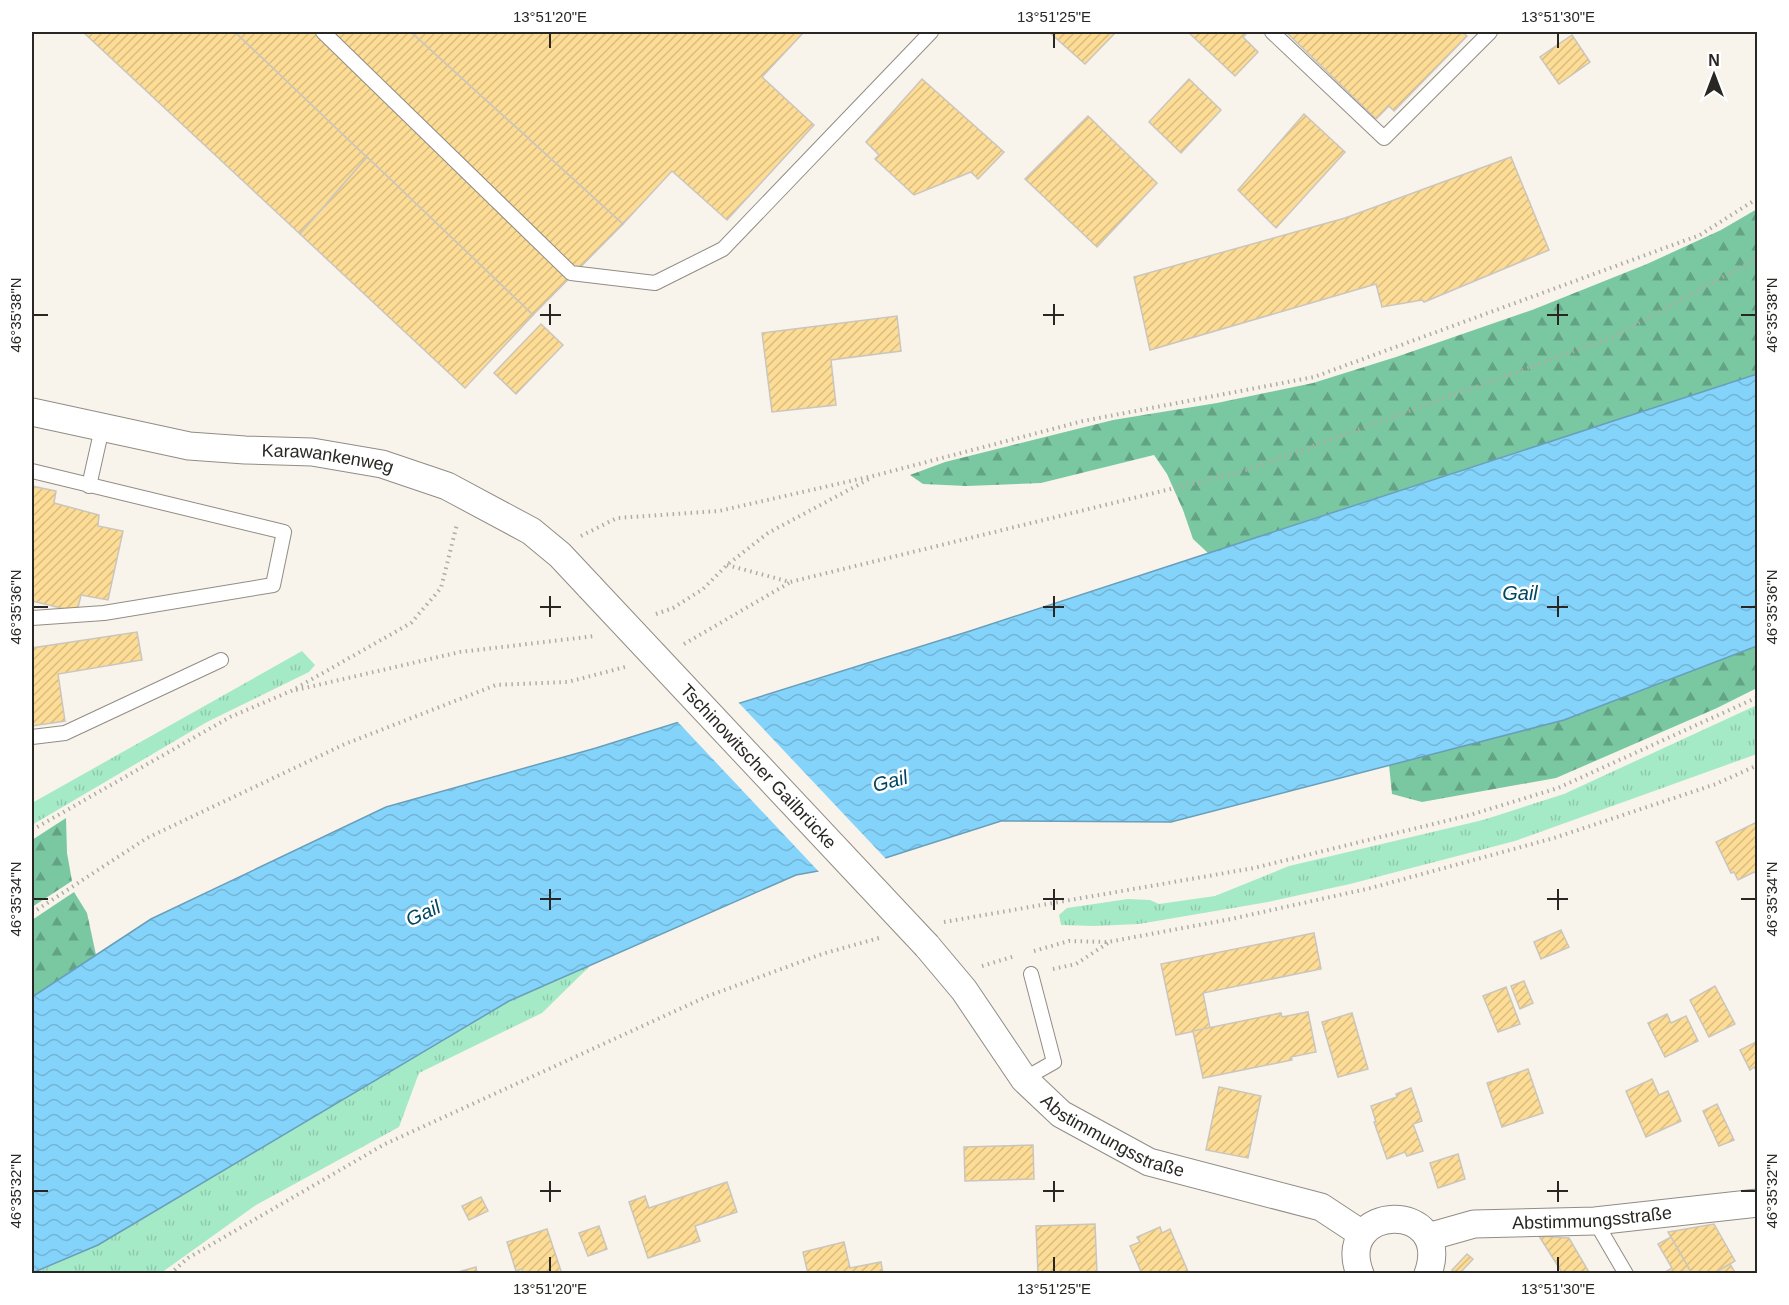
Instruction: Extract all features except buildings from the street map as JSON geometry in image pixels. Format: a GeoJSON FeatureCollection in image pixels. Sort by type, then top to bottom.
{"type":"FeatureCollection","features":[{"type":"Feature","properties":{"kind":"street","name":"Karawankenweg"},"geometry":{"type":"LineString","coordinates":[[32,412],[189,446],[312,452],[382,464],[447,486],[531,531],[560,555],[590,587]]}},
{"type":"Feature","properties":{"kind":"street","name":"Tschinowitscher Gailbrücke"},"geometry":{"type":"LineString","coordinates":[[590,587],[930,935]]}},
{"type":"Feature","properties":{"kind":"street","name":"Abstimmungsstraße"},"geometry":{"type":"LineString","coordinates":[[930,935],[1024,1079],[1061,1114],[1149,1162],[1321,1207],[1362,1234]]}},
{"type":"Feature","properties":{"kind":"street","name":"Abstimmungsstraße"},"geometry":{"type":"LineString","coordinates":[[1428,1237],[1474,1224],[1595,1221],[1758,1203]]}},
{"type":"Feature","properties":{"kind":"street"},"geometry":{"type":"LineString","coordinates":[[1360,1274],[1356,1263],[1356,1248],[1362,1234],[1370,1226],[1390,1218],[1401,1218],[1412,1222],[1428,1237],[1432,1250],[1432,1262],[1428,1274]]}},
{"type":"Feature","properties":{"kind":"lane"},"geometry":{"type":"LineString","coordinates":[[323,32],[571,273],[656,283],[723,249],[931,32]]}},
{"type":"Feature","properties":{"kind":"lane"},"geometry":{"type":"LineString","coordinates":[[1272,32],[1384,138],[1490,32]]}},
{"type":"Feature","properties":{"kind":"lane"},"geometry":{"type":"LineString","coordinates":[[89,486],[102,428]]}},
{"type":"Feature","properties":{"kind":"lane"},"geometry":{"type":"LineString","coordinates":[[32,471],[285,532],[273,585],[104,614],[32,618]]}},
{"type":"Feature","properties":{"kind":"lane"},"geometry":{"type":"LineString","coordinates":[[32,736],[65,733],[221,660]]}},
{"type":"Feature","properties":{"kind":"lane"},"geometry":{"type":"LineString","coordinates":[[1024,1079],[1054,1062],[1031,974]]}},
{"type":"Feature","properties":{"kind":"lane"},"geometry":{"type":"LineString","coordinates":[[1595,1221],[1626,1274]]}},
{"type":"Feature","properties":{"kind":"path"},"geometry":{"type":"LineString","coordinates":[[576,539],[617,518],[719,511],[877,475],[1083,421],[1314,377],[1700,235],[1758,198]]}},
{"type":"Feature","properties":{"kind":"path"},"geometry":{"type":"LineString","coordinates":[[678,647],[790,582],[1244,471],[1613,337],[1758,258]]}},
{"type":"Feature","properties":{"kind":"path"},"geometry":{"type":"LineString","coordinates":[[32,830],[230,717],[291,691],[411,623],[441,588],[460,513]]}},
{"type":"Feature","properties":{"kind":"path"},"geometry":{"type":"LineString","coordinates":[[727,564],[790,582]]}},
{"type":"Feature","properties":{"kind":"path"},"geometry":{"type":"LineString","coordinates":[[32,913],[147,838],[345,744],[496,685],[568,682],[635,664]]}},
{"type":"Feature","properties":{"kind":"path"},"geometry":{"type":"LineString","coordinates":[[930,935],[1254,868],[1470,815],[1558,788],[1758,697]]}},
{"type":"Feature","properties":{"kind":"path"},"geometry":{"type":"LineString","coordinates":[[979,967],[1069,941],[1108,942],[1231,919],[1371,888],[1542,841],[1716,784],[1758,765]]}},
{"type":"Feature","properties":{"kind":"path"},"geometry":{"type":"LineString","coordinates":[[170,1274],[188,1258],[385,1144],[708,996],[822,954],[888,936]]}},
{"type":"Feature","properties":{"kind":"path"},"geometry":{"type":"LineString","coordinates":[[1031,974],[1076,964],[1108,942]]}},
{"type":"Feature","properties":{"kind":"green space"},"geometry":{"type":"Polygon","coordinates":[[[1757,209],[1757,374],[1208,553],[1193,539],[1167,474],[1154,455],[1041,483],[967,486],[923,484],[910,475],[945,462],[1113,420],[1217,403],[1313,383],[1396,357],[1532,310],[1647,264],[1721,230],[1757,209]]]}},
{"type":"Feature","properties":{"kind":"green space"},"geometry":{"type":"Polygon","coordinates":[[[1757,646],[1757,688],[1717,708],[1556,778],[1422,802],[1392,794],[1389,765],[1564,720],[1757,646]]]}},
{"type":"Feature","properties":{"kind":"green space"},"geometry":{"type":"Polygon","coordinates":[[[302,651],[315,665],[309,672],[207,722],[32,825],[32,803],[302,651]]]}},
{"type":"Feature","properties":{"kind":"green space"},"geometry":{"type":"Polygon","coordinates":[[[1757,705],[1757,754],[1515,841],[1350,884],[1268,902],[1139,924],[1061,925],[1059,915],[1067,908],[1128,899],[1150,900],[1159,904],[1215,896],[1289,866],[1483,820],[1564,794],[1757,705]]]}},
{"type":"Feature","properties":{"kind":"green space"},"geometry":{"type":"Polygon","coordinates":[[[66,818],[67,853],[72,881],[32,907],[32,840],[66,818]]]}},
{"type":"Feature","properties":{"kind":"green space"},"geometry":{"type":"Polygon","coordinates":[[[74,892],[87,913],[96,955],[32,997],[32,920],[74,892]]]}},
{"type":"Feature","properties":{"kind":"green space"},"geometry":{"type":"Polygon","coordinates":[[[591,965],[542,1013],[419,1073],[399,1127],[256,1205],[161,1273],[32,1274],[98,1245],[509,1001],[591,965]]]}},
{"type":"Feature","properties":{"kind":"water","name":"Gail"},"geometry":{"type":"Polygon","coordinates":[[[1757,374],[1757,646],[1564,720],[1171,822],[1001,821],[879,860],[796,875],[509,1001],[98,1245],[32,1273],[32,997],[151,919],[386,807],[596,748],[970,631],[1757,374]]]}},
{"type":"Feature","properties":{"kind":"pier"},"geometry":{"type":"Polygon","coordinates":[[[737,701],[887,860],[821,874],[676,720],[737,701]]]}}]}
